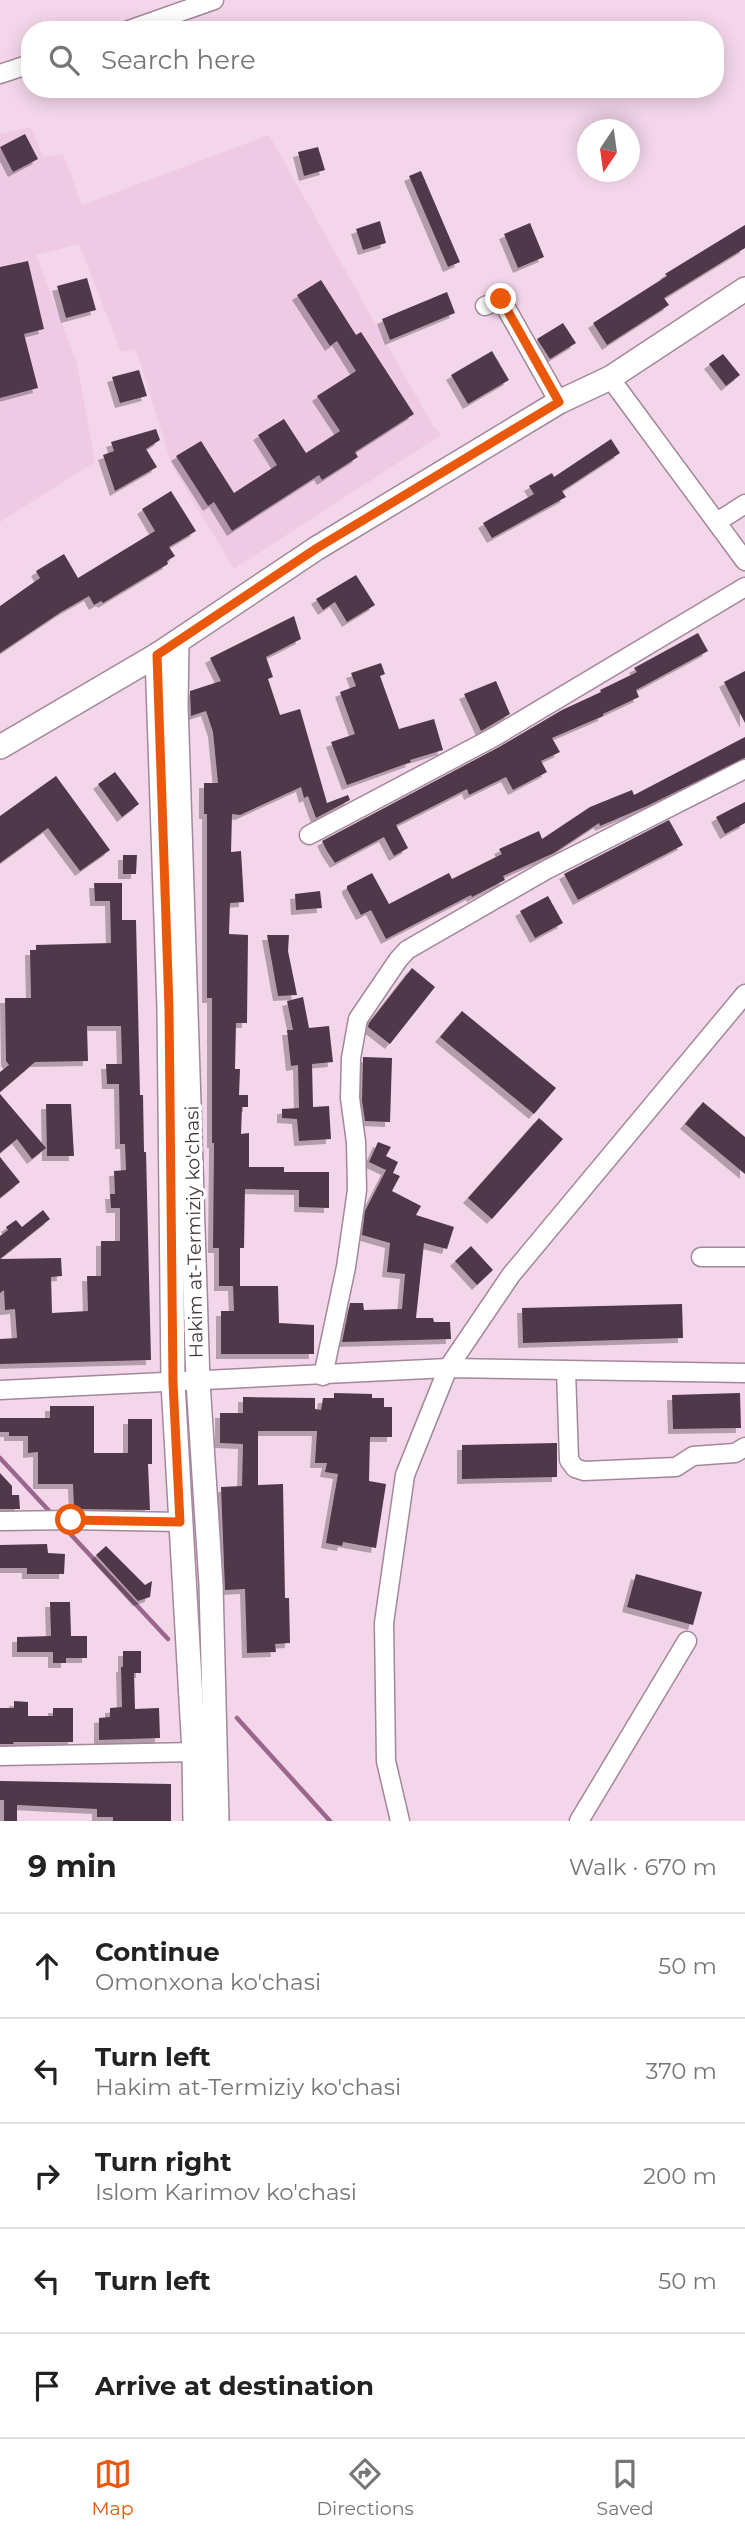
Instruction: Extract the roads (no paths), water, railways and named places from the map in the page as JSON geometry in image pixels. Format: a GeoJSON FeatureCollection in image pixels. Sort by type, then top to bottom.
{"type":"FeatureCollection","features":[{"type":"Feature","properties":{"kind":"main road"},"geometry":{"type":"LineString","coordinates":[[0,747],[157,655],[317,548],[559,402],[610,378],[745,289]]}},
{"type":"Feature","properties":{"kind":"main road","name":"Hakim at-Termiziy ko'chasi"},"geometry":{"type":"LineString","coordinates":[[177,642],[176,705],[198,1382],[211,1584],[216,1821]]}},
{"type":"Feature","properties":{"kind":"main road","name":"Hakim at-Termiziy ko'chasi"},"geometry":{"type":"LineString","coordinates":[[157,655],[169,1008],[173,1383],[194,1752],[195,1821]]}},
{"type":"Feature","properties":{"kind":"street"},"geometry":{"type":"LineString","coordinates":[[149,21],[190,4],[214,0]]}},
{"type":"Feature","properties":{"kind":"street"},"geometry":{"type":"LineString","coordinates":[[0,74],[21,67]]}},
{"type":"Feature","properties":{"kind":"street"},"geometry":{"type":"LineString","coordinates":[[485,306],[501,299],[559,402]]}},
{"type":"Feature","properties":{"kind":"street"},"geometry":{"type":"LineString","coordinates":[[610,378],[745,561]]}},
{"type":"Feature","properties":{"kind":"street"},"geometry":{"type":"LineString","coordinates":[[716,522],[745,503]]}},
{"type":"Feature","properties":{"kind":"street"},"geometry":{"type":"LineString","coordinates":[[310,835],[494,737],[745,587]]}},
{"type":"Feature","properties":{"kind":"street"},"geometry":{"type":"LineString","coordinates":[[323,1376],[346,1267],[357,1190],[356,1142],[350,1098],[351,1058],[358,1018],[398,960],[407,950],[546,870],[745,769]]}},
{"type":"Feature","properties":{"kind":"street"},"geometry":{"type":"LineString","coordinates":[[400,1821],[386,1761],[384,1623],[405,1475],[448,1368],[511,1275],[745,994]]}},
{"type":"Feature","properties":{"kind":"street"},"geometry":{"type":"LineString","coordinates":[[701,1257],[745,1257]]}},
{"type":"Feature","properties":{"kind":"street"},"geometry":{"type":"LineString","coordinates":[[0,1390],[448,1368],[745,1373]]}},
{"type":"Feature","properties":{"kind":"street"},"geometry":{"type":"LineString","coordinates":[[566,1370],[569,1460],[575,1468],[584,1471],[676,1467],[692,1456],[735,1453],[745,1447]]}},
{"type":"Feature","properties":{"kind":"street"},"geometry":{"type":"LineString","coordinates":[[0,1521],[180,1522]]}},
{"type":"Feature","properties":{"kind":"street"},"geometry":{"type":"LineString","coordinates":[[579,1821],[687,1641]]}},
{"type":"Feature","properties":{"kind":"street"},"geometry":{"type":"LineString","coordinates":[[0,1756],[194,1752]]}},
{"type":"Feature","properties":{"kind":"waterway"},"geometry":{"type":"LineString","coordinates":[[0,1458],[52,1514]]}},
{"type":"Feature","properties":{"kind":"waterway"},"geometry":{"type":"LineString","coordinates":[[62,1525],[168,1639]]}},
{"type":"Feature","properties":{"kind":"waterway"},"geometry":{"type":"LineString","coordinates":[[237,1718],[330,1821]]}}]}
